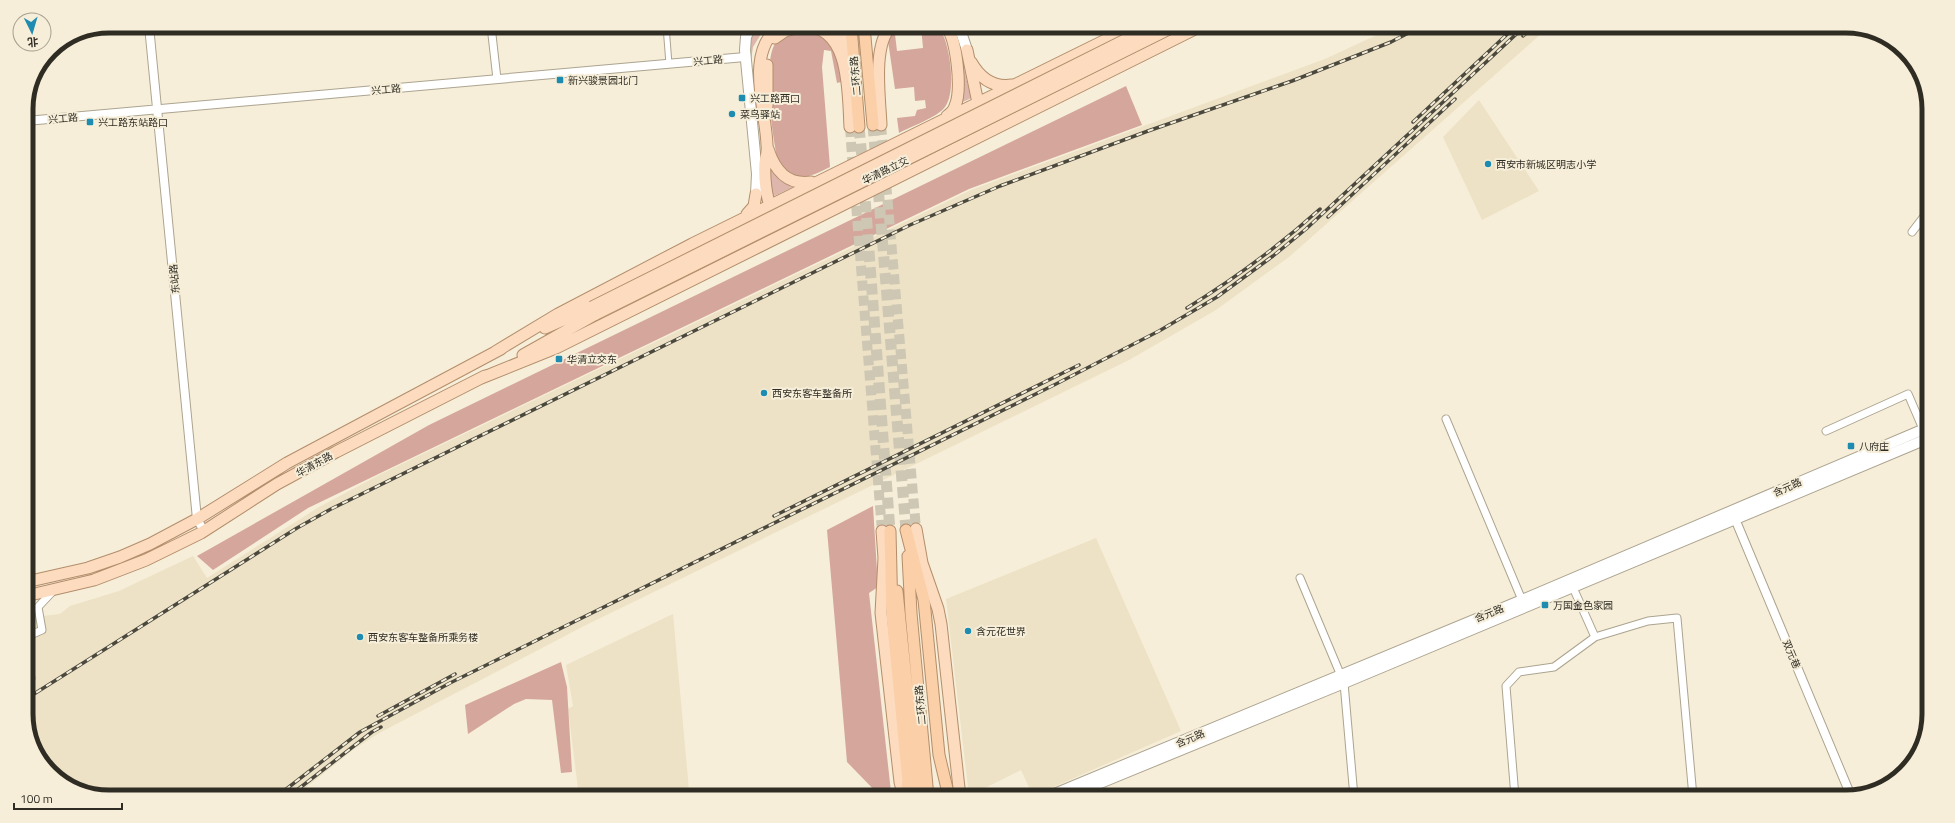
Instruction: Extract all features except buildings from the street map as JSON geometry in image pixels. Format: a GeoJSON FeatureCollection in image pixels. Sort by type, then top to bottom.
{"type":"FeatureCollection","features":[{"type":"Feature","properties":{"kind":"highway","name":"二环东路"},"geometry":{"type":"LineString","coordinates":[[851,33],[854,67],[855,127]]}},
{"type":"Feature","properties":{"kind":"highway","name":"二环东路"},"geometry":{"type":"LineString","coordinates":[[865,33],[870,96],[877,125]]}},
{"type":"Feature","properties":{"kind":"highway"},"geometry":{"type":"LineString","coordinates":[[886,530],[906,614]]}},
{"type":"Feature","properties":{"kind":"highway"},"geometry":{"type":"LineString","coordinates":[[906,614],[911,530]]}},
{"type":"Feature","properties":{"kind":"highway"},"geometry":{"type":"LineString","coordinates":[[911,530],[924,600],[939,755],[947,790]]}},
{"type":"Feature","properties":{"kind":"highway"},"geometry":{"type":"LineString","coordinates":[[892,553],[892,615],[908,781],[906,790]]}},
{"type":"Feature","properties":{"kind":"highway","name":"二环东路"},"geometry":{"type":"LineString","coordinates":[[906,614],[918,790]]}},
{"type":"Feature","properties":{"kind":"highway","name":"二环东路"},"geometry":{"type":"LineString","coordinates":[[906,614],[927,790]]}},
{"type":"Feature","properties":{"kind":"main road"},"geometry":{"type":"LineString","coordinates":[[749,33],[745,43],[745,57],[760,195],[769,205],[781,236]]}},
{"type":"Feature","properties":{"kind":"main road"},"geometry":{"type":"LineString","coordinates":[[769,242],[757,211],[768,146],[766,123],[760,93],[761,62],[769,37],[773,33]]}},
{"type":"Feature","properties":{"kind":"main road"},"geometry":{"type":"LineString","coordinates":[[766,123],[768,93],[767,58],[770,47],[780,33]]}},
{"type":"Feature","properties":{"kind":"main road"},"geometry":{"type":"LineString","coordinates":[[827,33],[839,49],[855,127]]}},
{"type":"Feature","properties":{"kind":"main road"},"geometry":{"type":"LineString","coordinates":[[837,33],[845,41],[854,67]]}},
{"type":"Feature","properties":{"kind":"main road"},"geometry":{"type":"LineString","coordinates":[[870,96],[873,47],[878,33]]}},
{"type":"Feature","properties":{"kind":"main road"},"geometry":{"type":"LineString","coordinates":[[877,125],[879,53],[883,38],[886,33]]}},
{"type":"Feature","properties":{"kind":"main road"},"geometry":{"type":"LineString","coordinates":[[940,121],[955,108],[958,90],[955,46],[950,33]]}},
{"type":"Feature","properties":{"kind":"main road"},"geometry":{"type":"LineString","coordinates":[[961,33],[972,63],[978,73],[989,82],[1005,85],[1022,82]]}},
{"type":"Feature","properties":{"kind":"main road"},"geometry":{"type":"LineString","coordinates":[[495,352],[558,314],[757,211],[1120,33]]}},
{"type":"Feature","properties":{"kind":"main road","name":"华清路立交"},"geometry":{"type":"LineString","coordinates":[[594,311],[1139,33]]}},
{"type":"Feature","properties":{"kind":"main road","name":"华清路立交"},"geometry":{"type":"LineString","coordinates":[[594,311],[1161,33]]}},
{"type":"Feature","properties":{"kind":"main road"},"geometry":{"type":"LineString","coordinates":[[479,379],[556,348],[1187,33]]}},
{"type":"Feature","properties":{"kind":"main road"},"geometry":{"type":"LineString","coordinates":[[967,50],[978,103],[991,131]]}},
{"type":"Feature","properties":{"kind":"main road"},"geometry":{"type":"LineString","coordinates":[[892,144],[887,153],[895,171],[905,174]]}},
{"type":"Feature","properties":{"kind":"main road"},"geometry":{"type":"LineString","coordinates":[[768,146],[776,167],[791,181],[806,183],[827,177]]}},
{"type":"Feature","properties":{"kind":"main road"},"geometry":{"type":"LineString","coordinates":[[839,171],[848,171],[856,189],[852,201]]}},
{"type":"Feature","properties":{"kind":"main road"},"geometry":{"type":"LineString","coordinates":[[736,222],[750,212],[760,195]]}},
{"type":"Feature","properties":{"kind":"main road","name":"华清东路"},"geometry":{"type":"LineString","coordinates":[[33,580],[88,568],[120,557],[150,544],[197,519],[287,463],[495,352],[594,311]]}},
{"type":"Feature","properties":{"kind":"main road","name":"华清东路"},"geometry":{"type":"LineString","coordinates":[[33,594],[94,580],[120,571],[146,560],[204,531],[297,474],[479,379],[594,311]]}},
{"type":"Feature","properties":{"kind":"main road","name":"含元路"},"geometry":{"type":"LineString","coordinates":[[1733,515],[1856,457],[1922,430]]}},
{"type":"Feature","properties":{"kind":"main road","name":"含元路"},"geometry":{"type":"LineString","coordinates":[[1064,790],[1343,678],[1733,515],[1922,441]]}},
{"type":"Feature","properties":{"kind":"main road"},"geometry":{"type":"LineString","coordinates":[[886,530],[881,613],[900,782],[903,790]]}},
{"type":"Feature","properties":{"kind":"main road"},"geometry":{"type":"LineString","coordinates":[[911,530],[938,609],[959,790]]}},
{"type":"Feature","properties":{"kind":"main road","name":"含元路"},"geometry":{"type":"LineString","coordinates":[[1082,790],[1522,600],[1571,583]]}},
{"type":"Feature","properties":{"kind":"main road"},"geometry":{"type":"LineString","coordinates":[[944,777],[952,790]]}},
{"type":"Feature","properties":{"kind":"street","name":"东站路"},"geometry":{"type":"LineString","coordinates":[[150,33],[197,519],[204,531]]}},
{"type":"Feature","properties":{"kind":"street"},"geometry":{"type":"LineString","coordinates":[[493,33],[497,79]]}},
{"type":"Feature","properties":{"kind":"street"},"geometry":{"type":"LineString","coordinates":[[667,33],[669,64]]}},
{"type":"Feature","properties":{"kind":"street","name":"兴工路"},"geometry":{"type":"LineString","coordinates":[[33,120],[745,57]]}},
{"type":"Feature","properties":{"kind":"street"},"geometry":{"type":"LineString","coordinates":[[1912,232],[1922,219]]}},
{"type":"Feature","properties":{"kind":"street"},"geometry":{"type":"LineString","coordinates":[[1826,431],[1908,394],[1922,420]]}},
{"type":"Feature","properties":{"kind":"street"},"geometry":{"type":"LineString","coordinates":[[1446,419],[1522,600]]}},
{"type":"Feature","properties":{"kind":"street","name":"双元巷"},"geometry":{"type":"LineString","coordinates":[[1733,515],[1848,790]]}},
{"type":"Feature","properties":{"kind":"street"},"geometry":{"type":"LineString","coordinates":[[1300,578],[1343,678],[1353,790]]}},
{"type":"Feature","properties":{"kind":"street"},"geometry":{"type":"LineString","coordinates":[[1571,583],[1595,637]]}},
{"type":"Feature","properties":{"kind":"street"},"geometry":{"type":"LineString","coordinates":[[33,634],[42,630],[38,607],[54,590]]}},
{"type":"Feature","properties":{"kind":"street"},"geometry":{"type":"LineString","coordinates":[[1514,790],[1506,686],[1519,672],[1554,667],[1595,637],[1648,621],[1677,618],[1692,790]]}},
{"type":"Feature","properties":{"kind":"shaded area"},"geometry":{"type":"Polygon","coordinates":[[[753,33],[762,33],[753,47],[750,66],[750,41],[753,33]]]}},
{"type":"Feature","properties":{"kind":"shaded area"},"geometry":{"type":"Polygon","coordinates":[[[788,33],[819,33],[829,43],[835,54],[841,82],[837,83],[831,51],[824,50],[822,67],[830,167],[807,176],[794,176],[788,172],[777,157],[769,98],[769,80],[772,51],[777,40],[788,33]]]}},
{"type":"Feature","properties":{"kind":"shaded area"},"geometry":{"type":"Polygon","coordinates":[[[895,33],[897,51],[923,48],[922,33],[942,33],[949,54],[951,90],[949,100],[945,107],[930,118],[899,133],[897,118],[915,116],[917,110],[926,108],[925,100],[915,101],[914,87],[895,89],[887,34],[895,33]]]}},
{"type":"Feature","properties":{"kind":"shaded area"},"geometry":{"type":"Polygon","coordinates":[[[1381,33],[1542,33],[1289,257],[1216,310],[1129,360],[584,626],[381,732],[354,749],[303,790],[94,789],[71,780],[55,768],[43,752],[37,739],[33,719],[33,617],[60,614],[70,606],[119,591],[193,556],[207,578],[319,507],[381,474],[971,190],[1325,59],[1381,33]]]}},
{"type":"Feature","properties":{"kind":"shaded area"},"geometry":{"type":"Polygon","coordinates":[[[959,47],[971,98],[961,103],[959,47]]]}},
{"type":"Feature","properties":{"kind":"shaded area"},"geometry":{"type":"Polygon","coordinates":[[[1126,86],[1142,125],[969,189],[308,508],[213,570],[197,556],[429,425],[1126,86]]]}},
{"type":"Feature","properties":{"kind":"shaded area","name":"西安市新城区明志小学"},"geometry":{"type":"Polygon","coordinates":[[[1479,100],[1539,191],[1482,220],[1443,137],[1479,100]]]}},
{"type":"Feature","properties":{"kind":"shaded area"},"geometry":{"type":"Polygon","coordinates":[[[769,167],[781,179],[793,187],[772,197],[769,167]]]}},
{"type":"Feature","properties":{"kind":"shaded area"},"geometry":{"type":"Polygon","coordinates":[[[873,506],[878,587],[869,593],[891,790],[874,790],[847,762],[827,530],[873,506]]]}},
{"type":"Feature","properties":{"kind":"shaded area"},"geometry":{"type":"Polygon","coordinates":[[[1096,538],[1181,731],[1047,790],[1030,790],[1021,770],[981,790],[968,790],[946,599],[1096,538]]]}},
{"type":"Feature","properties":{"kind":"shaded area"},"geometry":{"type":"Polygon","coordinates":[[[673,614],[689,790],[578,790],[568,709],[573,706],[566,665],[673,614]]]}},
{"type":"Feature","properties":{"kind":"shaded area"},"geometry":{"type":"Polygon","coordinates":[[[561,662],[567,687],[572,772],[561,773],[552,700],[526,699],[514,704],[468,734],[465,705],[561,662]]]}},
{"type":"Feature","properties":{"kind":"tunnel"},"geometry":{"type":"LineString","coordinates":[[873,125],[906,530]]}},
{"type":"Feature","properties":{"kind":"tunnel"},"geometry":{"type":"LineString","coordinates":[[881,125],[916,529]]}},
{"type":"Feature","properties":{"kind":"tunnel"},"geometry":{"type":"LineString","coordinates":[[850,127],[853,171]]}},
{"type":"Feature","properties":{"kind":"tunnel"},"geometry":{"type":"LineString","coordinates":[[859,127],[863,168]]}},
{"type":"Feature","properties":{"kind":"tunnel"},"geometry":{"type":"LineString","coordinates":[[864,185],[890,531]]}},
{"type":"Feature","properties":{"kind":"tunnel"},"geometry":{"type":"LineString","coordinates":[[855,191],[882,531]]}},
{"type":"Feature","properties":{"kind":"railway"},"geometry":{"type":"LineString","coordinates":[[33,695],[297,528],[331,509],[910,225],[1000,186],[1148,131],[1292,81],[1391,42],[1408,33]]}},
{"type":"Feature","properties":{"kind":"railway"},"geometry":{"type":"LineString","coordinates":[[1413,122],[1508,33]]}},
{"type":"Feature","properties":{"kind":"railway"},"geometry":{"type":"LineString","coordinates":[[285,790],[360,732],[450,683],[1056,384],[1159,331],[1217,297],[1273,256],[1306,229],[1517,33]]}},
{"type":"Feature","properties":{"kind":"railway"},"geometry":{"type":"LineString","coordinates":[[1523,36],[1527,33]]}},
{"type":"Feature","properties":{"kind":"railway"},"geometry":{"type":"LineString","coordinates":[[1328,217],[1455,99]]}},
{"type":"Feature","properties":{"kind":"railway"},"geometry":{"type":"LineString","coordinates":[[1187,308],[1256,262],[1320,209]]}},
{"type":"Feature","properties":{"kind":"railway"},"geometry":{"type":"LineString","coordinates":[[774,516],[1079,365]]}},
{"type":"Feature","properties":{"kind":"railway"},"geometry":{"type":"LineString","coordinates":[[378,716],[455,674]]}},
{"type":"Feature","properties":{"kind":"railway"},"geometry":{"type":"LineString","coordinates":[[297,790],[372,732],[381,727]]}},
{"type":"Feature","properties":{"kind":"place","name":"新兴骏景园北门"},"geometry":{"type":"Point","coordinates":[560,80]}},
{"type":"Feature","properties":{"kind":"place","name":"兴工路西口"},"geometry":{"type":"Point","coordinates":[742,98]}},
{"type":"Feature","properties":{"kind":"place","name":"菜鸟驿站"},"geometry":{"type":"Point","coordinates":[732,114]}},
{"type":"Feature","properties":{"kind":"place","name":"兴工路东站路口"},"geometry":{"type":"Point","coordinates":[90,122]}},
{"type":"Feature","properties":{"kind":"place","name":"西安市新城区明志小学"},"geometry":{"type":"Point","coordinates":[1488,164]}},
{"type":"Feature","properties":{"kind":"place","name":"华清立交东"},"geometry":{"type":"Point","coordinates":[559,359]}},
{"type":"Feature","properties":{"kind":"place","name":"西安东客车整备所"},"geometry":{"type":"Point","coordinates":[764,393]}},
{"type":"Feature","properties":{"kind":"place","name":"八府庄"},"geometry":{"type":"Point","coordinates":[1851,446]}},
{"type":"Feature","properties":{"kind":"place","name":"万国金色家园"},"geometry":{"type":"Point","coordinates":[1545,605]}},
{"type":"Feature","properties":{"kind":"place","name":"含元花世界"},"geometry":{"type":"Point","coordinates":[968,631]}},
{"type":"Feature","properties":{"kind":"place","name":"西安东客车整备所乘务楼"},"geometry":{"type":"Point","coordinates":[360,637]}}]}
